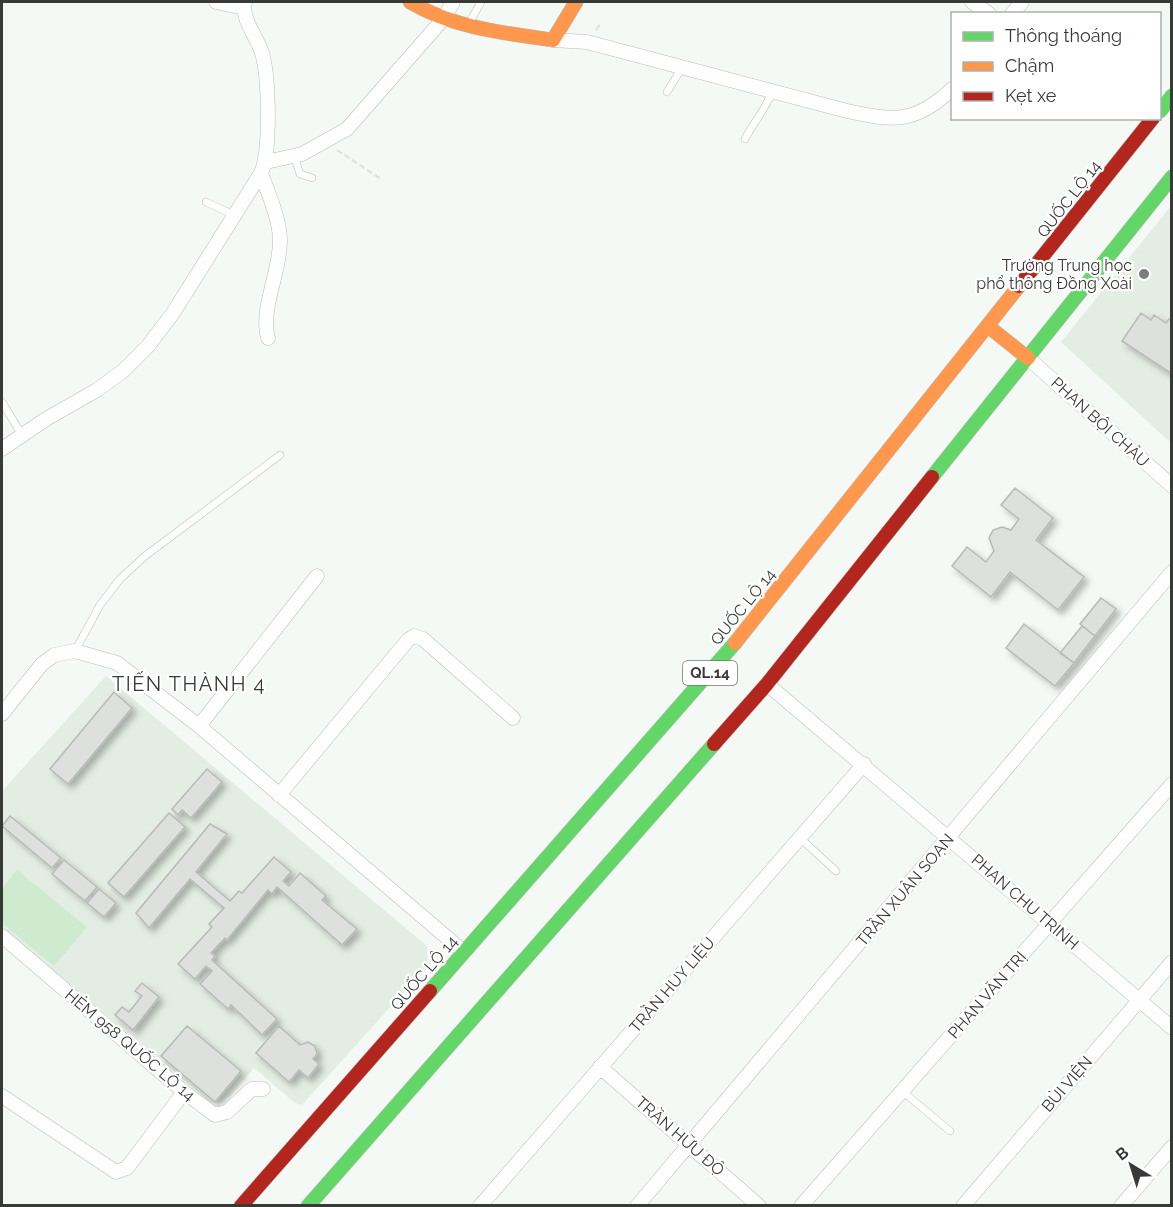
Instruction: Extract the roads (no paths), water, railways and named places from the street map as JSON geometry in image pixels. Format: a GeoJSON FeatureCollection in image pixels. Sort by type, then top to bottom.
{"type":"FeatureCollection","features":[{"type":"Feature","properties":{"kind":"main road"},"geometry":{"type":"LineString","coordinates":[[410,2],[444,18],[468,25],[553,40],[576,2]]}},
{"type":"Feature","properties":{"kind":"main road"},"geometry":{"type":"LineString","coordinates":[[1161,110],[1172,96]]}},
{"type":"Feature","properties":{"kind":"main road","name":"QUỐC LỘ 14"},"geometry":{"type":"LineString","coordinates":[[241,1206],[727,653],[1152,120]]}},
{"type":"Feature","properties":{"kind":"main road","name":"QL.14"},"geometry":{"type":"LineString","coordinates":[[308,1206],[767,684],[1172,177]]}},
{"type":"Feature","properties":{"kind":"main road"},"geometry":{"type":"LineString","coordinates":[[989,327],[1029,358]]}},
{"type":"Feature","properties":{"kind":"street"},"geometry":{"type":"LineString","coordinates":[[216,2],[244,5],[263,56],[268,141],[264,168],[280,238],[276,279],[266,314],[268,338]]}},
{"type":"Feature","properties":{"kind":"street"},"geometry":{"type":"LineString","coordinates":[[2,450],[123,371],[148,346],[236,216],[264,168],[324,142],[347,129],[444,18],[453,2]]}},
{"type":"Feature","properties":{"kind":"street"},"geometry":{"type":"LineString","coordinates":[[972,2],[986,12]]}},
{"type":"Feature","properties":{"kind":"street"},"geometry":{"type":"LineString","coordinates":[[553,40],[587,42],[889,120],[923,111],[951,89]]}},
{"type":"Feature","properties":{"kind":"street","name":"PHAN BỘI CHÂU"},"geometry":{"type":"LineString","coordinates":[[1029,358],[1172,486]]}},
{"type":"Feature","properties":{"kind":"street","name":"TRẦN XUÂN SOẠN"},"geometry":{"type":"LineString","coordinates":[[637,1206],[1172,572]]}},
{"type":"Feature","properties":{"kind":"street"},"geometry":{"type":"LineString","coordinates":[[199,726],[317,576]]}},
{"type":"Feature","properties":{"kind":"street"},"geometry":{"type":"LineString","coordinates":[[279,795],[408,640],[414,636],[423,639],[513,718]]}},
{"type":"Feature","properties":{"kind":"street"},"geometry":{"type":"LineString","coordinates":[[2,714],[42,664],[54,655],[75,651],[117,663],[199,726],[464,952]]}},
{"type":"Feature","properties":{"kind":"street","name":"PHAN CHU TRINH"},"geometry":{"type":"LineString","coordinates":[[767,684],[864,764],[1172,1028]]}},
{"type":"Feature","properties":{"kind":"street","name":"TRẦN HUY LIỆU"},"geometry":{"type":"LineString","coordinates":[[480,1206],[864,764]]}},
{"type":"Feature","properties":{"kind":"street","name":"PHAN VĂN TRỊ"},"geometry":{"type":"LineString","coordinates":[[801,1206],[1172,784]]}},
{"type":"Feature","properties":{"kind":"street","name":"HẺM 958 QUỐC LỘ 14"},"geometry":{"type":"LineString","coordinates":[[2,936],[184,1092],[215,1115],[227,1112],[252,1089],[263,1089]]}},
{"type":"Feature","properties":{"kind":"street","name":"BÙI VIỆN"},"geometry":{"type":"LineString","coordinates":[[963,1206],[1172,962]]}},
{"type":"Feature","properties":{"kind":"street","name":"TRẦN HỮU ĐỘ"},"geometry":{"type":"LineString","coordinates":[[600,1067],[759,1206]]}},
{"type":"Feature","properties":{"kind":"street"},"geometry":{"type":"LineString","coordinates":[[2,1096],[116,1172],[127,1168],[184,1092]]}},
{"type":"Feature","properties":{"kind":"street"},"geometry":{"type":"LineString","coordinates":[[1121,1206],[1172,1148]]}},
{"type":"Feature","properties":{"kind":"lane"},"geometry":{"type":"LineString","coordinates":[[468,25],[481,2]]}},
{"type":"Feature","properties":{"kind":"lane"},"geometry":{"type":"LineString","coordinates":[[667,92],[683,66]]}},
{"type":"Feature","properties":{"kind":"lane"},"geometry":{"type":"LineString","coordinates":[[745,139],[755,119],[765,111],[772,91]]}},
{"type":"Feature","properties":{"kind":"lane"},"geometry":{"type":"LineString","coordinates":[[294,156],[300,174],[312,178]]}},
{"type":"Feature","properties":{"kind":"lane"},"geometry":{"type":"LineString","coordinates":[[206,202],[236,216]]}},
{"type":"Feature","properties":{"kind":"lane"},"geometry":{"type":"LineString","coordinates":[[2,402],[22,435]]}},
{"type":"Feature","properties":{"kind":"lane"},"geometry":{"type":"LineString","coordinates":[[75,651],[100,605],[120,579],[145,556],[280,455]]}},
{"type":"Feature","properties":{"kind":"lane"},"geometry":{"type":"LineString","coordinates":[[800,838],[836,871]]}},
{"type":"Feature","properties":{"kind":"lane"},"geometry":{"type":"LineString","coordinates":[[902,1091],[950,1131]]}},
{"type":"Feature","properties":{"kind":"place","name":"Trường Trung học phổ thông Đồng Xoài"},"geometry":{"type":"Point","coordinates":[1144,274]}},
{"type":"Feature","properties":{"kind":"district","name":"TIẾN THÀNH 4"},"geometry":{"type":"Point","coordinates":[189,684]}}]}
